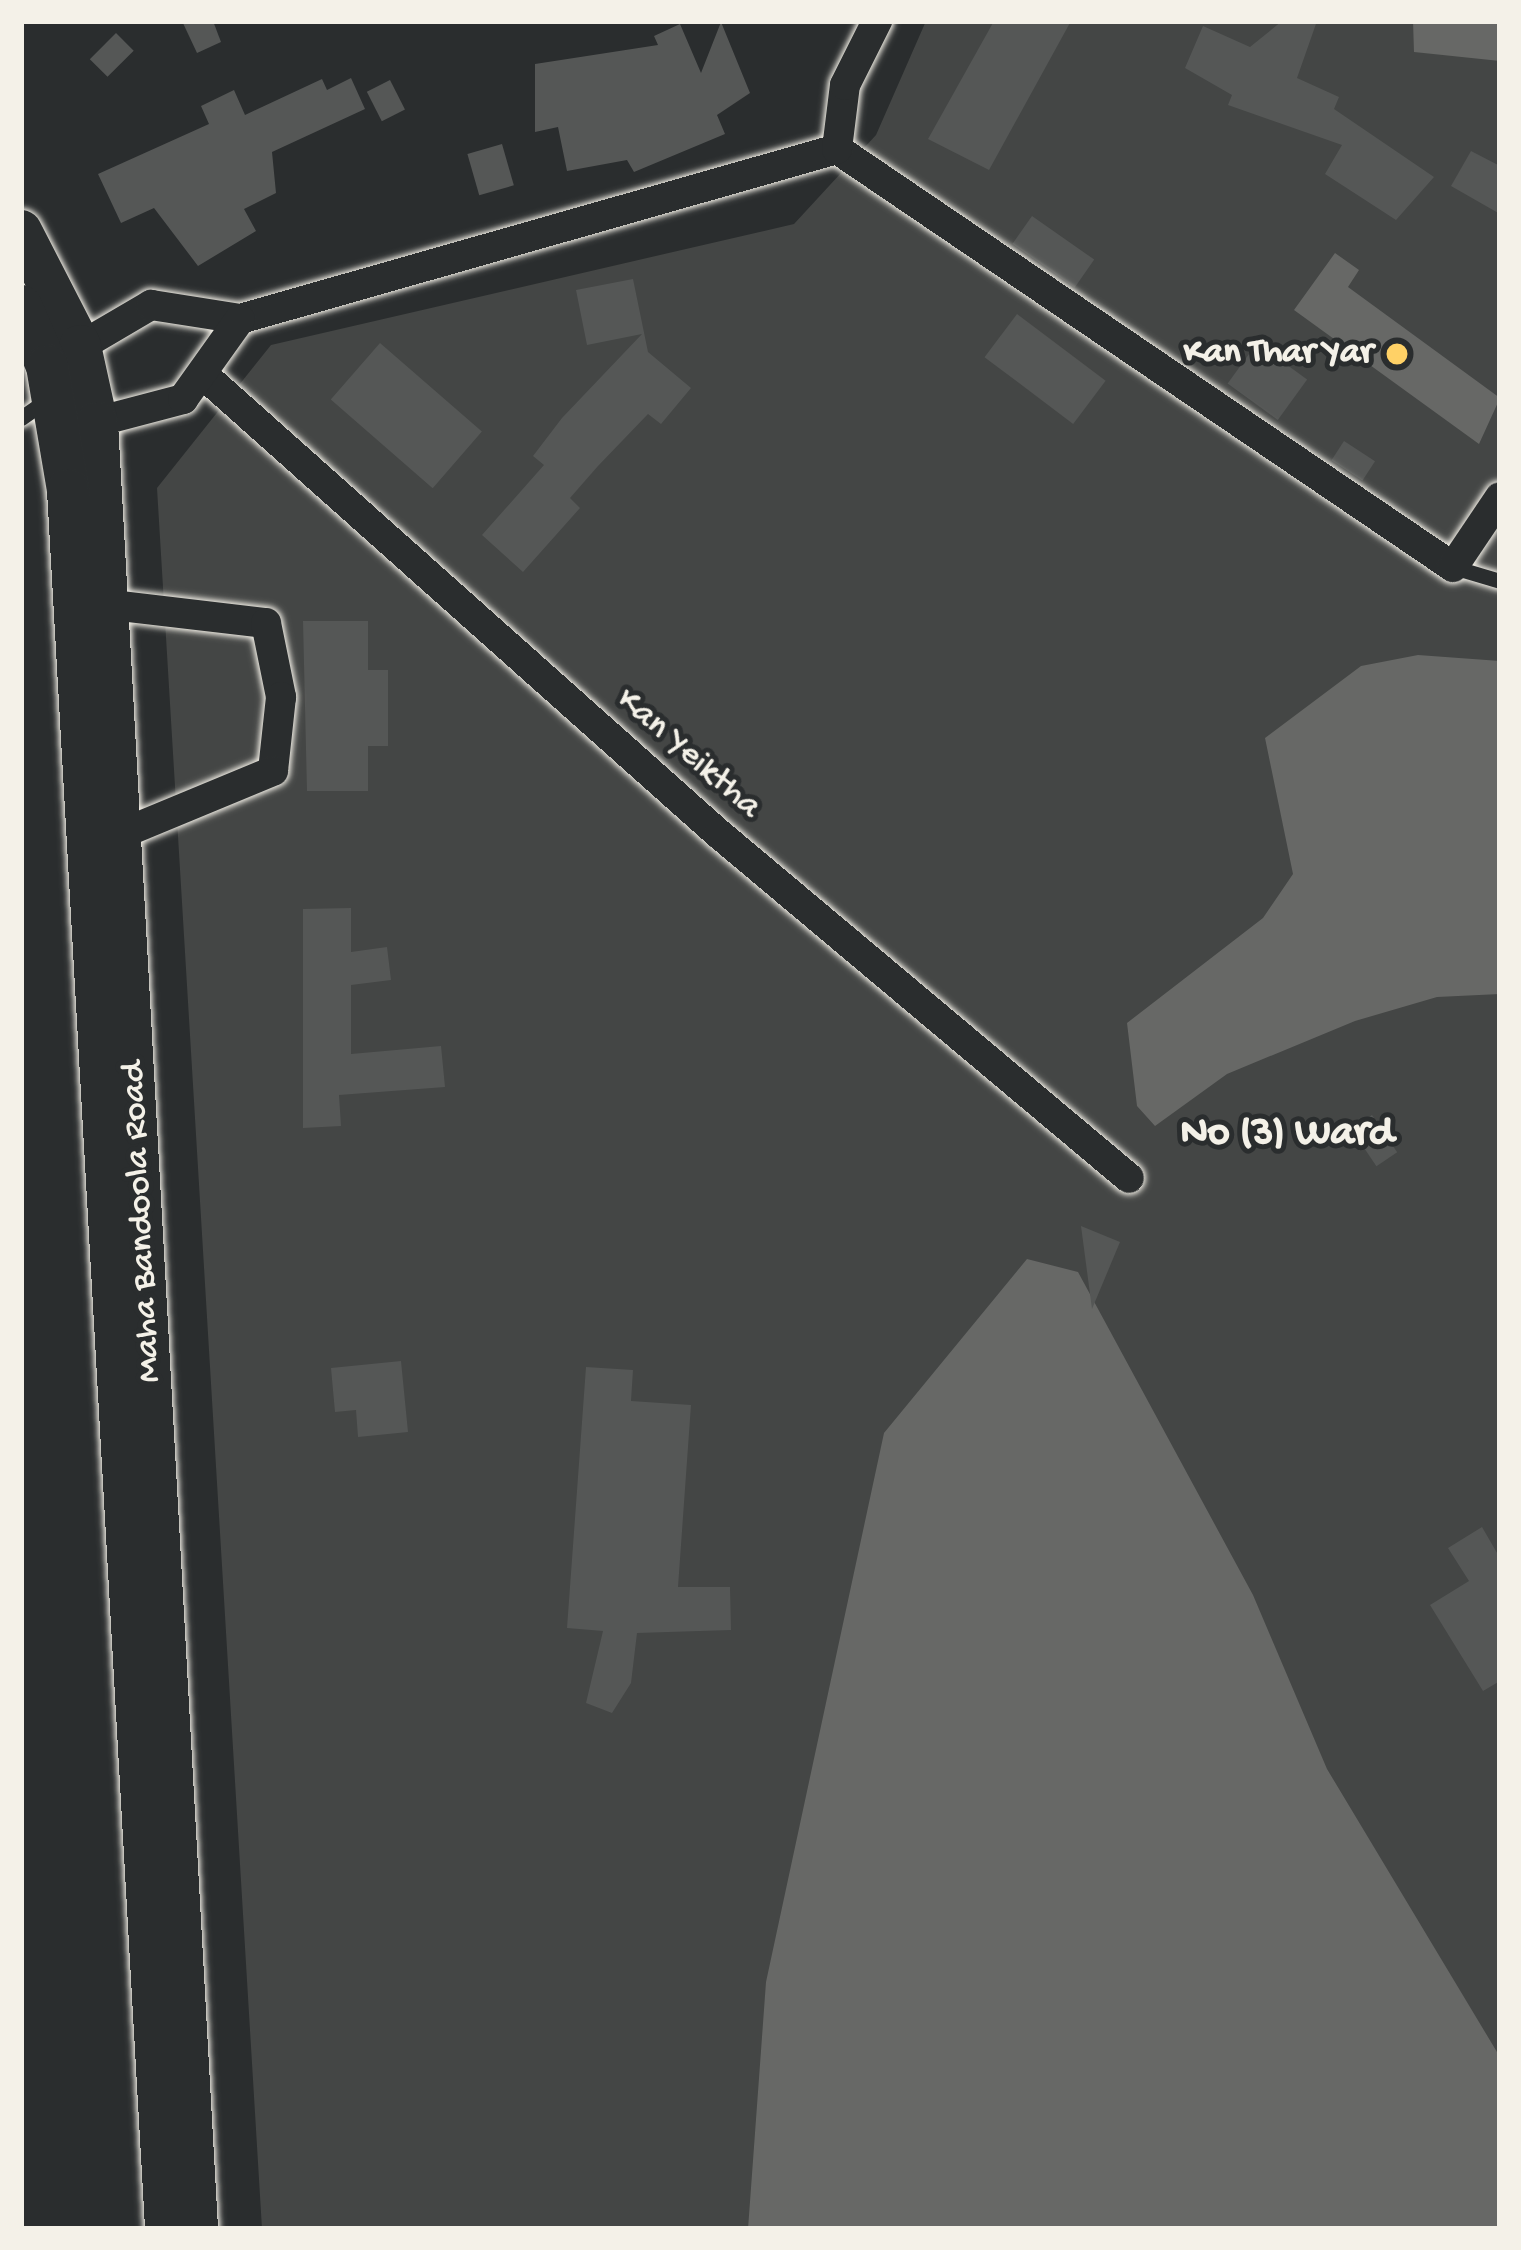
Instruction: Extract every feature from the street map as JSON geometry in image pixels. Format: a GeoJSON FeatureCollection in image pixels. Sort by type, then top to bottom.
{"type":"FeatureCollection","features":[{"type":"Feature","properties":{"kind":"main road","name":"Maha Bandoola Road"},"geometry":{"type":"LineString","coordinates":[[21,231],[112,604],[197,2229]]}},
{"type":"Feature","properties":{"kind":"main road","name":"Maha Bandoola Road"},"geometry":{"type":"LineString","coordinates":[[21,306],[64,394],[166,2229]]}},
{"type":"Feature","properties":{"kind":"street"},"geometry":{"type":"LineString","coordinates":[[837,149],[845,86],[877,21]]}},
{"type":"Feature","properties":{"kind":"street"},"geometry":{"type":"LineString","coordinates":[[64,394],[151,305],[240,319],[837,149]]}},
{"type":"Feature","properties":{"kind":"street"},"geometry":{"type":"LineString","coordinates":[[837,149],[1453,567],[1500,497]]}},
{"type":"Feature","properties":{"kind":"street"},"geometry":{"type":"LineString","coordinates":[[64,394],[169,408],[206,376],[240,319]]}},
{"type":"Feature","properties":{"kind":"street","name":"Kan Yeiktha"},"geometry":{"type":"LineString","coordinates":[[206,376],[719,834],[1129,1178]]}},
{"type":"Feature","properties":{"kind":"street"},"geometry":{"type":"LineString","coordinates":[[112,604],[266,623],[281,697],[273,771],[123,833]]}},
{"type":"Feature","properties":{"kind":"lane"},"geometry":{"type":"LineString","coordinates":[[1453,567],[1500,581]]}},
{"type":"Feature","properties":{"kind":"shaded area"},"geometry":{"type":"Polygon","coordinates":[[[926,21],[1500,21],[1500,2229],[262,2229],[157,488],[271,345],[794,224],[876,135],[926,21]]]}},
{"type":"Feature","properties":{"kind":"shaded area"},"geometry":{"type":"Polygon","coordinates":[[[1413,21],[1500,21],[1500,61],[1414,52],[1413,21]]]}},
{"type":"Feature","properties":{"kind":"shaded area","name":"Kan Thar Yar"},"geometry":{"type":"Polygon","coordinates":[[[1335,253],[1359,270],[1348,287],[1500,398],[1479,444],[1294,310],[1335,253]]]}},
{"type":"Feature","properties":{"kind":"shaded area"},"geometry":{"type":"Polygon","coordinates":[[[1418,655],[1500,661],[1500,994],[1437,997],[1355,1021],[1227,1074],[1155,1126],[1137,1106],[1127,1023],[1263,918],[1293,874],[1265,738],[1361,666],[1418,655]]]}},
{"type":"Feature","properties":{"kind":"shaded area"},"geometry":{"type":"Polygon","coordinates":[[[1027,1259],[1078,1272],[1253,1595],[1327,1769],[1500,2057],[1500,2229],[748,2229],[766,1982],[884,1433],[1027,1259]]]}},
{"type":"Feature","properties":{"kind":"building"},"geometry":{"type":"Polygon","coordinates":[[[182,21],[213,21],[221,42],[197,53],[182,21]]]}},
{"type":"Feature","properties":{"kind":"building"},"geometry":{"type":"Polygon","coordinates":[[[994,21],[1071,21],[989,170],[928,139],[994,21]]]}},
{"type":"Feature","properties":{"kind":"building"},"geometry":{"type":"Polygon","coordinates":[[[1282,21],[1317,21],[1297,78],[1339,97],[1334,109],[1434,177],[1396,220],[1325,174],[1342,145],[1228,105],[1232,95],[1185,68],[1203,26],[1250,47],[1282,21]]]}},
{"type":"Feature","properties":{"kind":"building"},"geometry":{"type":"Polygon","coordinates":[[[721,22],[750,93],[717,115],[725,134],[634,172],[627,160],[567,171],[558,127],[535,132],[535,64],[658,45],[654,36],[680,24],[701,73],[721,22]]]}},
{"type":"Feature","properties":{"kind":"building"},"geometry":{"type":"Polygon","coordinates":[[[116,33],[134,51],[108,77],[90,59],[116,33]]]}},
{"type":"Feature","properties":{"kind":"building"},"geometry":{"type":"Polygon","coordinates":[[[351,78],[365,109],[272,152],[276,193],[244,209],[256,231],[198,266],[154,208],[121,223],[98,174],[209,124],[201,106],[234,90],[245,115],[322,79],[327,90],[351,78]]]}},
{"type":"Feature","properties":{"kind":"building"},"geometry":{"type":"Polygon","coordinates":[[[390,80],[405,109],[382,121],[367,92],[390,80]]]}},
{"type":"Feature","properties":{"kind":"building"},"geometry":{"type":"Polygon","coordinates":[[[502,144],[514,185],[479,195],[467,154],[502,144]]]}},
{"type":"Feature","properties":{"kind":"building"},"geometry":{"type":"Polygon","coordinates":[[[1471,151],[1500,166],[1500,214],[1451,186],[1471,151]]]}},
{"type":"Feature","properties":{"kind":"building"},"geometry":{"type":"Polygon","coordinates":[[[1032,216],[1094,260],[1075,287],[1012,244],[1032,216]]]}},
{"type":"Feature","properties":{"kind":"building"},"geometry":{"type":"Polygon","coordinates":[[[633,279],[648,352],[691,388],[661,424],[648,414],[598,466],[570,498],[580,508],[523,572],[482,535],[544,465],[533,456],[562,418],[642,334],[587,345],[576,290],[633,279]]]}},
{"type":"Feature","properties":{"kind":"building"},"geometry":{"type":"Polygon","coordinates":[[[1017,314],[1106,381],[1073,424],[985,357],[1017,314]]]}},
{"type":"Feature","properties":{"kind":"building"},"geometry":{"type":"Polygon","coordinates":[[[380,343],[482,432],[433,488],[331,400],[380,343]]]}},
{"type":"Feature","properties":{"kind":"building"},"geometry":{"type":"Polygon","coordinates":[[[1257,343],[1307,379],[1278,420],[1228,383],[1257,343]]]}},
{"type":"Feature","properties":{"kind":"building"},"geometry":{"type":"Polygon","coordinates":[[[1344,441],[1375,461],[1363,480],[1331,460],[1344,441]]]}},
{"type":"Feature","properties":{"kind":"building"},"geometry":{"type":"Polygon","coordinates":[[[303,621],[368,621],[368,670],[388,670],[388,746],[368,746],[368,791],[307,791],[303,621]]]}},
{"type":"Feature","properties":{"kind":"building"},"geometry":{"type":"Polygon","coordinates":[[[351,908],[351,952],[387,947],[391,980],[351,985],[351,1054],[441,1046],[445,1087],[339,1095],[341,1126],[303,1128],[303,909],[351,908]]]}},
{"type":"Feature","properties":{"kind":"building"},"geometry":{"type":"Polygon","coordinates":[[[1372,1115],[1397,1152],[1376,1166],[1351,1129],[1372,1115]]]}},
{"type":"Feature","properties":{"kind":"building"},"geometry":{"type":"Polygon","coordinates":[[[1081,1226],[1120,1242],[1092,1309],[1081,1226]]]}},
{"type":"Feature","properties":{"kind":"building"},"geometry":{"type":"Polygon","coordinates":[[[401,1361],[408,1432],[358,1437],[356,1410],[335,1412],[331,1368],[401,1361]]]}},
{"type":"Feature","properties":{"kind":"building"},"geometry":{"type":"Polygon","coordinates":[[[586,1367],[633,1370],[631,1401],[691,1405],[678,1587],[730,1587],[731,1630],[637,1633],[631,1683],[612,1713],[586,1703],[603,1631],[567,1628],[586,1367]]]}},
{"type":"Feature","properties":{"kind":"building"},"geometry":{"type":"Polygon","coordinates":[[[1482,1527],[1500,1558],[1500,1681],[1483,1691],[1430,1605],[1469,1581],[1448,1548],[1482,1527]]]}},
{"type":"Feature","properties":{"kind":"place","name":"Kan Thar Yar"},"geometry":{"type":"Point","coordinates":[1397,354]}},
{"type":"Feature","properties":{"kind":"district","name":"No (3) Ward"},"geometry":{"type":"Point","coordinates":[1287,1135]}}]}
